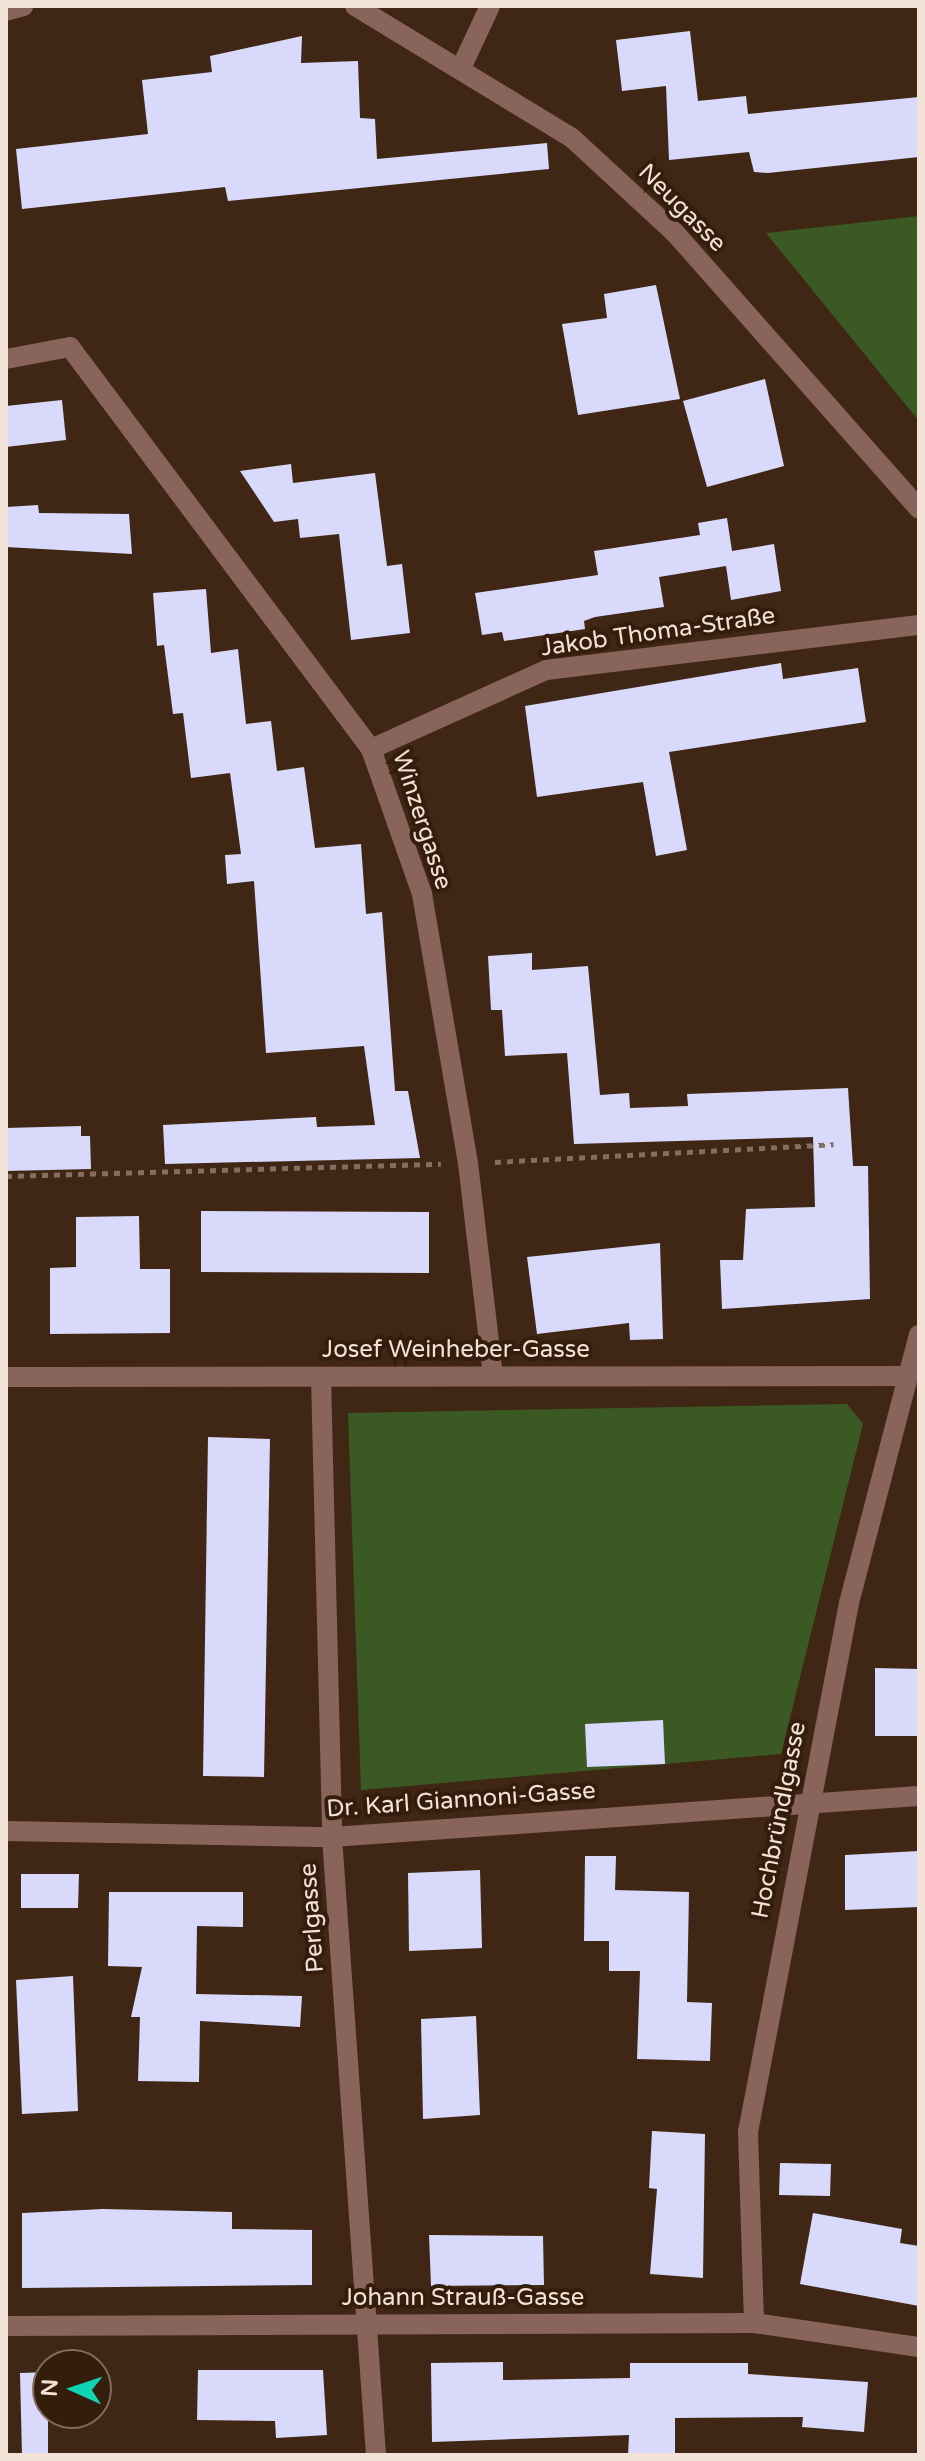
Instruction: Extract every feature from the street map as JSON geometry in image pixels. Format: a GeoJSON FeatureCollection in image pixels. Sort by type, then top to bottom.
{"type":"FeatureCollection","features":[{"type":"Feature","properties":{"kind":"street"},"geometry":{"type":"LineString","coordinates":[[6,11],[23,6]]}},
{"type":"Feature","properties":{"kind":"street","name":"Neugasse"},"geometry":{"type":"LineString","coordinates":[[355,6],[462,66],[572,138],[675,233],[919,509]]}},
{"type":"Feature","properties":{"kind":"street"},"geometry":{"type":"LineString","coordinates":[[462,66],[490,6]]}},
{"type":"Feature","properties":{"kind":"street","name":"Winzergasse"},"geometry":{"type":"LineString","coordinates":[[6,359],[70,347],[371,749],[422,894],[468,1163],[493,1375]]}},
{"type":"Feature","properties":{"kind":"street","name":"Jakob Thoma-Straße"},"geometry":{"type":"LineString","coordinates":[[371,749],[546,670],[919,625]]}},
{"type":"Feature","properties":{"kind":"street","name":"Hochbründlgasse"},"geometry":{"type":"LineString","coordinates":[[754,2323],[748,2132],[809,1799],[906,1376],[919,1335]]}},
{"type":"Feature","properties":{"kind":"street","name":"Josef Weinheber-Gasse"},"geometry":{"type":"LineString","coordinates":[[6,1377],[906,1376]]}},
{"type":"Feature","properties":{"kind":"street","name":"Perlgasse"},"geometry":{"type":"LineString","coordinates":[[321,1377],[332,1837],[376,2455]]}},
{"type":"Feature","properties":{"kind":"street","name":"Dr. Karl Giannoni-Gasse"},"geometry":{"type":"LineString","coordinates":[[6,1831],[332,1837],[809,1799],[919,1796]]}},
{"type":"Feature","properties":{"kind":"street","name":"Johann Strauß-Gasse"},"geometry":{"type":"LineString","coordinates":[[6,2326],[754,2323],[919,2347]]}},
{"type":"Feature","properties":{"kind":"path"},"geometry":{"type":"LineString","coordinates":[[6,1176],[468,1163],[834,1144]]}},
{"type":"Feature","properties":{"kind":"green space"},"geometry":{"type":"Polygon","coordinates":[[[919,216],[919,421],[766,233],[919,216]]]}},
{"type":"Feature","properties":{"kind":"green space"},"geometry":{"type":"Polygon","coordinates":[[[847,1404],[863,1424],[781,1754],[361,1790],[348,1413],[847,1404]]]}},
{"type":"Feature","properties":{"kind":"building"},"geometry":{"type":"Polygon","coordinates":[[[690,31],[698,101],[746,96],[748,114],[919,97],[919,157],[768,173],[754,172],[749,152],[669,160],[666,86],[622,91],[616,40],[690,31]]]}},
{"type":"Feature","properties":{"kind":"building"},"geometry":{"type":"Polygon","coordinates":[[[302,36],[301,63],[358,61],[360,118],[375,119],[377,159],[547,143],[549,169],[228,201],[225,187],[22,209],[16,149],[148,134],[142,80],[212,72],[210,56],[302,36]]]}},
{"type":"Feature","properties":{"kind":"building"},"geometry":{"type":"Polygon","coordinates":[[[656,285],[680,399],[578,415],[562,324],[607,318],[604,294],[656,285]]]}},
{"type":"Feature","properties":{"kind":"building"},"geometry":{"type":"Polygon","coordinates":[[[765,379],[784,466],[707,487],[683,401],[765,379]]]}},
{"type":"Feature","properties":{"kind":"building"},"geometry":{"type":"Polygon","coordinates":[[[62,400],[66,440],[6,447],[6,406],[62,400]]]}},
{"type":"Feature","properties":{"kind":"building"},"geometry":{"type":"Polygon","coordinates":[[[291,464],[293,483],[375,473],[387,566],[402,564],[410,633],[351,640],[339,534],[300,538],[298,519],[274,522],[240,471],[291,464]]]}},
{"type":"Feature","properties":{"kind":"building"},"geometry":{"type":"Polygon","coordinates":[[[38,505],[39,513],[129,514],[132,554],[6,547],[6,507],[38,505]]]}},
{"type":"Feature","properties":{"kind":"building"},"geometry":{"type":"Polygon","coordinates":[[[727,518],[732,551],[774,544],[781,591],[731,600],[726,566],[659,577],[664,607],[595,617],[584,621],[585,629],[504,641],[502,632],[482,635],[475,593],[598,575],[594,551],[700,535],[698,523],[727,518]]]}},
{"type":"Feature","properties":{"kind":"building"},"geometry":{"type":"Polygon","coordinates":[[[206,589],[211,653],[238,649],[246,724],[271,721],[277,771],[304,767],[315,848],[361,844],[366,914],[382,912],[395,1091],[408,1091],[420,1158],[165,1164],[163,1125],[316,1117],[317,1127],[375,1125],[364,1046],[266,1053],[254,881],[227,884],[225,855],[241,854],[230,773],[191,778],[183,713],[173,714],[164,645],[157,646],[153,593],[206,589]]]}},
{"type":"Feature","properties":{"kind":"building"},"geometry":{"type":"Polygon","coordinates":[[[781,663],[783,679],[858,668],[866,722],[669,752],[687,850],[656,856],[643,782],[537,797],[525,706],[781,663]]]}},
{"type":"Feature","properties":{"kind":"building"},"geometry":{"type":"Polygon","coordinates":[[[532,953],[532,970],[588,966],[600,1095],[629,1093],[630,1108],[688,1106],[687,1094],[848,1088],[853,1166],[868,1166],[870,1299],[722,1309],[720,1260],[743,1260],[746,1209],[815,1207],[813,1137],[574,1144],[567,1053],[505,1056],[502,1010],[491,1010],[488,956],[532,953]]]}},
{"type":"Feature","properties":{"kind":"building"},"geometry":{"type":"Polygon","coordinates":[[[81,1126],[81,1136],[90,1136],[91,1169],[6,1171],[6,1128],[81,1126]]]}},
{"type":"Feature","properties":{"kind":"building"},"geometry":{"type":"Polygon","coordinates":[[[201,1211],[429,1212],[429,1273],[201,1272],[201,1211]]]}},
{"type":"Feature","properties":{"kind":"building"},"geometry":{"type":"Polygon","coordinates":[[[139,1216],[140,1269],[170,1269],[170,1333],[50,1334],[50,1268],[76,1267],[76,1217],[139,1216]]]}},
{"type":"Feature","properties":{"kind":"building"},"geometry":{"type":"Polygon","coordinates":[[[660,1243],[663,1339],[630,1340],[629,1323],[537,1334],[527,1257],[660,1243]]]}},
{"type":"Feature","properties":{"kind":"building"},"geometry":{"type":"Polygon","coordinates":[[[208,1437],[270,1439],[264,1777],[203,1776],[208,1437]]]}},
{"type":"Feature","properties":{"kind":"building"},"geometry":{"type":"Polygon","coordinates":[[[875,1668],[919,1669],[919,1736],[875,1736],[875,1668]]]}},
{"type":"Feature","properties":{"kind":"building"},"geometry":{"type":"Polygon","coordinates":[[[663,1720],[665,1764],[587,1767],[585,1724],[663,1720]]]}},
{"type":"Feature","properties":{"kind":"building"},"geometry":{"type":"Polygon","coordinates":[[[919,1851],[919,1907],[845,1910],[845,1855],[919,1851]]]}},
{"type":"Feature","properties":{"kind":"building"},"geometry":{"type":"Polygon","coordinates":[[[585,1856],[616,1856],[615,1890],[689,1892],[687,2002],[712,2003],[710,2061],[637,2059],[640,1971],[609,1971],[609,1941],[584,1941],[585,1856]]]}},
{"type":"Feature","properties":{"kind":"building"},"geometry":{"type":"Polygon","coordinates":[[[480,1870],[482,1948],[409,1951],[408,1873],[480,1870]]]}},
{"type":"Feature","properties":{"kind":"building"},"geometry":{"type":"Polygon","coordinates":[[[21,1874],[79,1874],[78,1908],[21,1908],[21,1874]]]}},
{"type":"Feature","properties":{"kind":"building"},"geometry":{"type":"Polygon","coordinates":[[[109,1892],[243,1892],[243,1927],[197,1926],[196,1994],[302,1996],[300,2027],[200,2021],[199,2082],[138,2081],[140,2017],[131,2017],[142,1967],[108,1966],[109,1892]]]}},
{"type":"Feature","properties":{"kind":"building"},"geometry":{"type":"Polygon","coordinates":[[[73,1976],[78,2111],[22,2114],[16,1980],[73,1976]]]}},
{"type":"Feature","properties":{"kind":"building"},"geometry":{"type":"Polygon","coordinates":[[[476,2016],[480,2115],[423,2119],[421,2019],[476,2016]]]}},
{"type":"Feature","properties":{"kind":"building"},"geometry":{"type":"Polygon","coordinates":[[[652,2131],[705,2134],[703,2278],[650,2274],[657,2189],[649,2188],[652,2131]]]}},
{"type":"Feature","properties":{"kind":"building"},"geometry":{"type":"Polygon","coordinates":[[[780,2163],[831,2164],[830,2196],[779,2195],[780,2163]]]}},
{"type":"Feature","properties":{"kind":"building"},"geometry":{"type":"Polygon","coordinates":[[[103,2209],[232,2212],[232,2229],[312,2230],[312,2285],[22,2288],[22,2213],[103,2209]]]}},
{"type":"Feature","properties":{"kind":"building"},"geometry":{"type":"Polygon","coordinates":[[[813,2213],[902,2229],[900,2243],[919,2246],[919,2306],[800,2284],[813,2213]]]}},
{"type":"Feature","properties":{"kind":"building"},"geometry":{"type":"Polygon","coordinates":[[[429,2235],[543,2236],[544,2285],[431,2286],[429,2235]]]}},
{"type":"Feature","properties":{"kind":"building"},"geometry":{"type":"Polygon","coordinates":[[[503,2362],[503,2380],[630,2378],[630,2363],[748,2363],[748,2374],[868,2382],[864,2432],[802,2427],[803,2417],[675,2418],[675,2455],[628,2455],[629,2435],[432,2442],[431,2363],[503,2362]]]}},
{"type":"Feature","properties":{"kind":"building"},"geometry":{"type":"Polygon","coordinates":[[[198,2370],[323,2370],[327,2435],[276,2438],[275,2421],[197,2420],[198,2370]]]}},
{"type":"Feature","properties":{"kind":"building"},"geometry":{"type":"Polygon","coordinates":[[[20,2373],[32,2373],[32,2429],[48,2429],[48,2455],[22,2455],[20,2373]]]}}]}
